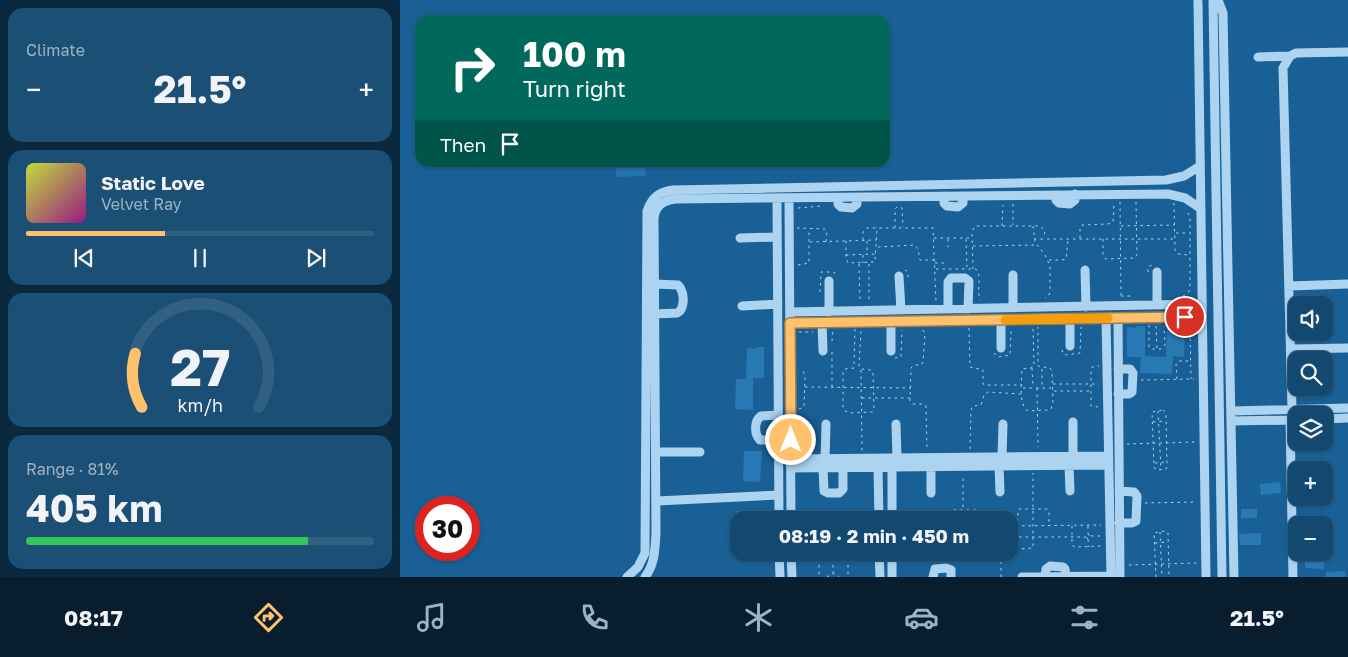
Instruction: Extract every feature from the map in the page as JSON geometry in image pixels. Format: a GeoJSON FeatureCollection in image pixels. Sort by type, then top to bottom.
{"type":"FeatureCollection","features":[{"type":"Feature","properties":{"kind":"street"},"geometry":{"type":"LineString","coordinates":[[1206,577],[1199,43],[1196,1],[1212,0],[1222,577]]}},
{"type":"Feature","properties":{"kind":"street"},"geometry":{"type":"LineString","coordinates":[[1218,0],[1223,13],[1234,577]]}},
{"type":"Feature","properties":{"kind":"street"},"geometry":{"type":"LineString","coordinates":[[1199,43],[1213,43]]}},
{"type":"Feature","properties":{"kind":"street"},"geometry":{"type":"LineString","coordinates":[[1292,406],[1282,74],[1285,61],[1296,53],[1348,52]]}},
{"type":"Feature","properties":{"kind":"street"},"geometry":{"type":"LineString","coordinates":[[1258,57],[1290,56]]}},
{"type":"Feature","properties":{"kind":"street"},"geometry":{"type":"LineString","coordinates":[[645,577],[650,570],[655,556],[657,501],[647,211],[650,202],[656,195],[664,191],[673,190],[1158,180],[1175,179],[1184,176],[1200,166]]}},
{"type":"Feature","properties":{"kind":"street"},"geometry":{"type":"LineString","coordinates":[[1158,180],[1158,194]]}},
{"type":"Feature","properties":{"kind":"street"},"geometry":{"type":"LineString","coordinates":[[917,185],[918,197]]}},
{"type":"Feature","properties":{"kind":"street"},"geometry":{"type":"LineString","coordinates":[[627,577],[638,567],[645,553],[651,368],[655,314],[654,219],[655,211],[660,204],[667,200],[789,199],[839,202],[857,198],[1158,194],[1176,195],[1200,208]]}},
{"type":"Feature","properties":{"kind":"street"},"geometry":{"type":"LineString","coordinates":[[777,199],[779,511]]}},
{"type":"Feature","properties":{"kind":"street"},"geometry":{"type":"LineString","coordinates":[[789,199],[793,511]]}},
{"type":"Feature","properties":{"kind":"street"},"geometry":{"type":"LineString","coordinates":[[740,238],[777,237]]}},
{"type":"Feature","properties":{"kind":"street"},"geometry":{"type":"LineString","coordinates":[[1157,268],[1157,305]]}},
{"type":"Feature","properties":{"kind":"street"},"geometry":{"type":"LineString","coordinates":[[1085,270],[1086,306]]}},
{"type":"Feature","properties":{"kind":"street"},"geometry":{"type":"LineString","coordinates":[[899,273],[901,310]]}},
{"type":"Feature","properties":{"kind":"street"},"geometry":{"type":"LineString","coordinates":[[1013,276],[1013,308]]}},
{"type":"Feature","properties":{"kind":"street"},"geometry":{"type":"LineString","coordinates":[[948,309],[948,282],[952,278],[965,278],[968,281],[968,309]]}},
{"type":"Feature","properties":{"kind":"street"},"geometry":{"type":"LineString","coordinates":[[828,312],[832,282]]}},
{"type":"Feature","properties":{"kind":"street"},"geometry":{"type":"LineString","coordinates":[[655,284],[678,285],[682,290],[683,306],[677,313],[655,314]]}},
{"type":"Feature","properties":{"kind":"street"},"geometry":{"type":"LineString","coordinates":[[1289,286],[1348,284]]}},
{"type":"Feature","properties":{"kind":"street"},"geometry":{"type":"LineString","coordinates":[[742,306],[778,304]]}},
{"type":"Feature","properties":{"kind":"street"},"geometry":{"type":"LineString","coordinates":[[790,312],[1201,304]]}},
{"type":"Feature","properties":{"kind":"street"},"geometry":{"type":"LineString","coordinates":[[791,328],[822,322],[1202,317]]}},
{"type":"Feature","properties":{"kind":"street"},"geometry":{"type":"LineString","coordinates":[[1106,318],[1110,546],[1114,576]]}},
{"type":"Feature","properties":{"kind":"street"},"geometry":{"type":"LineString","coordinates":[[1114,576],[1120,565],[1118,318]]}},
{"type":"Feature","properties":{"kind":"street"},"geometry":{"type":"LineString","coordinates":[[1066,346],[1070,319]]}},
{"type":"Feature","properties":{"kind":"street"},"geometry":{"type":"LineString","coordinates":[[998,350],[1001,320]]}},
{"type":"Feature","properties":{"kind":"street"},"geometry":{"type":"LineString","coordinates":[[891,321],[891,354]]}},
{"type":"Feature","properties":{"kind":"street"},"geometry":{"type":"LineString","coordinates":[[822,322],[827,351]]}},
{"type":"Feature","properties":{"kind":"street"},"geometry":{"type":"LineString","coordinates":[[1291,349],[1348,348]]}},
{"type":"Feature","properties":{"kind":"street"},"geometry":{"type":"LineString","coordinates":[[1118,369],[1130,369],[1132,372],[1132,392],[1129,394],[1118,394]]}},
{"type":"Feature","properties":{"kind":"street"},"geometry":{"type":"LineString","coordinates":[[1333,409],[1348,408]]}},
{"type":"Feature","properties":{"kind":"street"},"geometry":{"type":"LineString","coordinates":[[1231,415],[1288,410]]}},
{"type":"Feature","properties":{"kind":"street"},"geometry":{"type":"LineString","coordinates":[[1219,414],[1288,420]]}},
{"type":"Feature","properties":{"kind":"street"},"geometry":{"type":"LineString","coordinates":[[778,415],[758,417],[756,435],[760,440],[779,440]]}},
{"type":"Feature","properties":{"kind":"street"},"geometry":{"type":"LineString","coordinates":[[1333,419],[1348,419]]}},
{"type":"Feature","properties":{"kind":"street"},"geometry":{"type":"LineString","coordinates":[[1073,422],[1073,456]]}},
{"type":"Feature","properties":{"kind":"street"},"geometry":{"type":"LineString","coordinates":[[826,424],[824,491],[839,494],[843,489],[843,468]]}},
{"type":"Feature","properties":{"kind":"street"},"geometry":{"type":"LineString","coordinates":[[896,424],[897,458]]}},
{"type":"Feature","properties":{"kind":"street"},"geometry":{"type":"LineString","coordinates":[[1000,492],[1003,424]]}},
{"type":"Feature","properties":{"kind":"street"},"geometry":{"type":"LineString","coordinates":[[1293,451],[1293,577]]}},
{"type":"Feature","properties":{"kind":"street"},"geometry":{"type":"LineString","coordinates":[[656,452],[700,452]]}},
{"type":"Feature","properties":{"kind":"street"},"geometry":{"type":"LineString","coordinates":[[791,464],[824,464],[862,459],[897,458],[963,466],[1038,457],[1073,456],[1108,460]]}},
{"type":"Feature","properties":{"kind":"street"},"geometry":{"type":"LineString","coordinates":[[824,464],[843,468],[892,467],[970,457],[1033,466],[1069,465],[1108,460]]}},
{"type":"Feature","properties":{"kind":"street"},"geometry":{"type":"LineString","coordinates":[[929,462],[931,493]]}},
{"type":"Feature","properties":{"kind":"street"},"geometry":{"type":"LineString","coordinates":[[1069,465],[1070,491]]}},
{"type":"Feature","properties":{"kind":"street"},"geometry":{"type":"LineString","coordinates":[[878,467],[879,511]]}},
{"type":"Feature","properties":{"kind":"street"},"geometry":{"type":"LineString","coordinates":[[892,467],[892,511]]}},
{"type":"Feature","properties":{"kind":"street"},"geometry":{"type":"LineString","coordinates":[[1119,491],[1134,492],[1136,496],[1136,521],[1132,524],[1119,523]]}},
{"type":"Feature","properties":{"kind":"street"},"geometry":{"type":"LineString","coordinates":[[657,501],[779,495]]}},
{"type":"Feature","properties":{"kind":"street"},"geometry":{"type":"LineString","coordinates":[[779,561],[780,577]]}},
{"type":"Feature","properties":{"kind":"street"},"geometry":{"type":"LineString","coordinates":[[792,561],[792,577]]}},
{"type":"Feature","properties":{"kind":"street"},"geometry":{"type":"LineString","coordinates":[[879,561],[880,577]]}},
{"type":"Feature","properties":{"kind":"street"},"geometry":{"type":"LineString","coordinates":[[892,561],[892,577]]}},
{"type":"Feature","properties":{"kind":"street"},"geometry":{"type":"LineString","coordinates":[[933,577],[935,568],[946,568],[951,570],[951,577]]}},
{"type":"Feature","properties":{"kind":"street"},"geometry":{"type":"LineString","coordinates":[[1022,577],[1114,576]]}},
{"type":"Feature","properties":{"kind":"path"},"geometry":{"type":"LineString","coordinates":[[1080,239],[1082,224],[1108,224],[1113,222],[1114,201],[1120,201],[1120,296],[1136,296]]}},
{"type":"Feature","properties":{"kind":"path"},"geometry":{"type":"LineString","coordinates":[[796,210],[801,207],[839,202]]}},
{"type":"Feature","properties":{"kind":"path"},"geometry":{"type":"LineString","coordinates":[[1103,239],[1104,257],[1108,259],[1133,258],[1137,256],[1136,202]]}},
{"type":"Feature","properties":{"kind":"path"},"geometry":{"type":"LineString","coordinates":[[1179,203],[1174,202],[1176,252],[1181,255],[1189,255]]}},
{"type":"Feature","properties":{"kind":"path"},"geometry":{"type":"LineString","coordinates":[[1002,226],[1003,205],[1005,203]]}},
{"type":"Feature","properties":{"kind":"path"},"geometry":{"type":"LineString","coordinates":[[1011,203],[1013,205],[1013,226]]}},
{"type":"Feature","properties":{"kind":"path"},"geometry":{"type":"LineString","coordinates":[[1180,296],[1190,289],[1190,217],[1183,205]]}},
{"type":"Feature","properties":{"kind":"path"},"geometry":{"type":"LineString","coordinates":[[895,228],[895,209],[897,206],[902,208],[903,228]]}},
{"type":"Feature","properties":{"kind":"path"},"geometry":{"type":"LineString","coordinates":[[1120,226],[1175,225]]}},
{"type":"Feature","properties":{"kind":"path"},"geometry":{"type":"LineString","coordinates":[[796,226],[798,228],[825,229],[827,231],[826,242]]}},
{"type":"Feature","properties":{"kind":"path"},"geometry":{"type":"LineString","coordinates":[[973,269],[972,238],[975,226],[1042,226],[1045,230],[1044,239]]}},
{"type":"Feature","properties":{"kind":"path"},"geometry":{"type":"LineString","coordinates":[[846,241],[846,258],[848,263],[863,264],[875,262],[877,254],[877,228]]}},
{"type":"Feature","properties":{"kind":"path"},"geometry":{"type":"LineString","coordinates":[[863,240],[863,232],[866,229],[932,228],[936,299],[932,303]]}},
{"type":"Feature","properties":{"kind":"path"},"geometry":{"type":"LineString","coordinates":[[796,268],[800,264],[809,263],[809,229]]}},
{"type":"Feature","properties":{"kind":"path"},"geometry":{"type":"LineString","coordinates":[[1175,233],[1190,233]]}},
{"type":"Feature","properties":{"kind":"path"},"geometry":{"type":"LineString","coordinates":[[934,238],[972,238]]}},
{"type":"Feature","properties":{"kind":"path"},"geometry":{"type":"LineString","coordinates":[[948,238],[948,247]]}},
{"type":"Feature","properties":{"kind":"path"},"geometry":{"type":"LineString","coordinates":[[966,238],[967,269]]}},
{"type":"Feature","properties":{"kind":"path"},"geometry":{"type":"LineString","coordinates":[[1034,239],[1175,239]]}},
{"type":"Feature","properties":{"kind":"path"},"geometry":{"type":"LineString","coordinates":[[1048,260],[1066,259],[1068,239]]}},
{"type":"Feature","properties":{"kind":"path"},"geometry":{"type":"LineString","coordinates":[[867,240],[867,254]]}},
{"type":"Feature","properties":{"kind":"path"},"geometry":{"type":"LineString","coordinates":[[809,242],[877,240]]}},
{"type":"Feature","properties":{"kind":"path"},"geometry":{"type":"LineString","coordinates":[[972,246],[1037,245]]}},
{"type":"Feature","properties":{"kind":"path"},"geometry":{"type":"LineString","coordinates":[[877,247],[915,246],[918,249],[920,260],[946,262]]}},
{"type":"Feature","properties":{"kind":"path"},"geometry":{"type":"LineString","coordinates":[[863,254],[863,264]]}},
{"type":"Feature","properties":{"kind":"path"},"geometry":{"type":"LineString","coordinates":[[846,255],[877,254]]}},
{"type":"Feature","properties":{"kind":"path"},"geometry":{"type":"LineString","coordinates":[[869,263],[869,305]]}},
{"type":"Feature","properties":{"kind":"path"},"geometry":{"type":"LineString","coordinates":[[859,264],[860,306]]}},
{"type":"Feature","properties":{"kind":"path"},"geometry":{"type":"LineString","coordinates":[[1148,277],[1148,267],[1157,268]]}},
{"type":"Feature","properties":{"kind":"path"},"geometry":{"type":"LineString","coordinates":[[820,293],[821,272],[834,272],[836,274],[832,282]]}},
{"type":"Feature","properties":{"kind":"path"},"geometry":{"type":"LineString","coordinates":[[899,273],[908,272],[908,282]]}},
{"type":"Feature","properties":{"kind":"path"},"geometry":{"type":"LineString","coordinates":[[969,320],[970,367],[983,370],[983,384],[1053,388]]}},
{"type":"Feature","properties":{"kind":"path"},"geometry":{"type":"LineString","coordinates":[[1184,324],[1190,329],[1191,379]]}},
{"type":"Feature","properties":{"kind":"path"},"geometry":{"type":"LineString","coordinates":[[1157,349],[1156,325],[1149,325],[1149,345],[1151,348],[1157,349],[1162,348],[1164,345],[1164,325]]}},
{"type":"Feature","properties":{"kind":"path"},"geometry":{"type":"LineString","coordinates":[[998,350],[998,357],[1010,355],[1011,331],[1016,326]]}},
{"type":"Feature","properties":{"kind":"path"},"geometry":{"type":"LineString","coordinates":[[1032,367],[1022,370],[1022,404],[1025,410],[1051,409],[1053,403],[1052,370],[1042,368],[1038,364],[1038,326],[1033,326],[1033,388]]}},
{"type":"Feature","properties":{"kind":"path"},"geometry":{"type":"LineString","coordinates":[[1066,346],[1062,352],[1064,355],[1080,354],[1080,328],[1083,326]]}},
{"type":"Feature","properties":{"kind":"path"},"geometry":{"type":"LineString","coordinates":[[791,328],[816,334]]}},
{"type":"Feature","properties":{"kind":"path"},"geometry":{"type":"LineString","coordinates":[[891,354],[899,358],[901,357],[901,332],[904,328]]}},
{"type":"Feature","properties":{"kind":"path"},"geometry":{"type":"LineString","coordinates":[[920,328],[925,334],[923,362],[921,365],[914,365],[911,368],[910,398],[911,403],[924,405],[927,409],[929,462]]}},
{"type":"Feature","properties":{"kind":"path"},"geometry":{"type":"LineString","coordinates":[[832,342],[832,331],[837,329]]}},
{"type":"Feature","properties":{"kind":"path"},"geometry":{"type":"LineString","coordinates":[[861,369],[873,371],[873,411],[861,413],[849,413],[844,410],[843,370],[854,368],[855,329],[861,329],[859,366],[861,369],[861,413],[862,459]]}},
{"type":"Feature","properties":{"kind":"path"},"geometry":{"type":"LineString","coordinates":[[827,351],[832,387]]}},
{"type":"Feature","properties":{"kind":"path"},"geometry":{"type":"LineString","coordinates":[[1176,379],[1177,362],[1190,361]]}},
{"type":"Feature","properties":{"kind":"path"},"geometry":{"type":"LineString","coordinates":[[1102,366],[1091,368],[1092,407],[1102,406]]}},
{"type":"Feature","properties":{"kind":"path"},"geometry":{"type":"LineString","coordinates":[[1042,368],[1042,388]]}},
{"type":"Feature","properties":{"kind":"path"},"geometry":{"type":"LineString","coordinates":[[1138,379],[1203,379]]}},
{"type":"Feature","properties":{"kind":"path"},"geometry":{"type":"LineString","coordinates":[[1053,384],[1102,384]]}},
{"type":"Feature","properties":{"kind":"path"},"geometry":{"type":"LineString","coordinates":[[805,387],[911,388]]}},
{"type":"Feature","properties":{"kind":"path"},"geometry":{"type":"LineString","coordinates":[[1037,388],[1038,457]]}},
{"type":"Feature","properties":{"kind":"path"},"geometry":{"type":"LineString","coordinates":[[1053,391],[1091,392]]}},
{"type":"Feature","properties":{"kind":"path"},"geometry":{"type":"LineString","coordinates":[[970,457],[972,408],[981,405],[984,395],[988,392],[1022,394]]}},
{"type":"Feature","properties":{"kind":"path"},"geometry":{"type":"LineString","coordinates":[[861,398],[910,398]]}},
{"type":"Feature","properties":{"kind":"path"},"geometry":{"type":"LineString","coordinates":[[1158,410],[1161,470]]}},
{"type":"Feature","properties":{"kind":"path"},"geometry":{"type":"LineString","coordinates":[[1158,410],[1166,412],[1166,421],[1167,462],[1166,469],[1161,470],[1155,469],[1154,463],[1152,412],[1158,410]]}},
{"type":"Feature","properties":{"kind":"path"},"geometry":{"type":"LineString","coordinates":[[1152,422],[1166,421]]}},
{"type":"Feature","properties":{"kind":"path"},"geometry":{"type":"LineString","coordinates":[[1119,444],[1204,442]]}},
{"type":"Feature","properties":{"kind":"path"},"geometry":{"type":"LineString","coordinates":[[1154,463],[1167,462]]}},
{"type":"Feature","properties":{"kind":"path"},"geometry":{"type":"LineString","coordinates":[[963,466],[963,510]]}},
{"type":"Feature","properties":{"kind":"path"},"geometry":{"type":"LineString","coordinates":[[1018,550],[1032,549],[1034,546],[1033,466]]}},
{"type":"Feature","properties":{"kind":"path"},"geometry":{"type":"LineString","coordinates":[[1136,502],[1205,502]]}},
{"type":"Feature","properties":{"kind":"path"},"geometry":{"type":"LineString","coordinates":[[1018,511],[1019,509],[1045,508],[1048,510],[1049,526]]}},
{"type":"Feature","properties":{"kind":"path"},"geometry":{"type":"LineString","coordinates":[[951,511],[977,511]]}},
{"type":"Feature","properties":{"kind":"path"},"geometry":{"type":"LineString","coordinates":[[1088,525],[1089,547]]}},
{"type":"Feature","properties":{"kind":"path"},"geometry":{"type":"LineString","coordinates":[[1018,526],[1110,525]]}},
{"type":"Feature","properties":{"kind":"path"},"geometry":{"type":"LineString","coordinates":[[1072,526],[1074,547],[1110,546]]}},
{"type":"Feature","properties":{"kind":"path"},"geometry":{"type":"LineString","coordinates":[[1160,531],[1162,577]]}},
{"type":"Feature","properties":{"kind":"path"},"geometry":{"type":"LineString","coordinates":[[1156,577],[1154,533],[1160,531],[1168,533],[1169,577]]}},
{"type":"Feature","properties":{"kind":"path"},"geometry":{"type":"LineString","coordinates":[[1018,538],[1110,536]]}},
{"type":"Feature","properties":{"kind":"path"},"geometry":{"type":"LineString","coordinates":[[1154,542],[1168,542]]}},
{"type":"Feature","properties":{"kind":"path"},"geometry":{"type":"LineString","coordinates":[[819,561],[819,577]]}},
{"type":"Feature","properties":{"kind":"path"},"geometry":{"type":"LineString","coordinates":[[833,561],[833,573]]}},
{"type":"Feature","properties":{"kind":"path"},"geometry":{"type":"LineString","coordinates":[[848,561],[848,577]]}},
{"type":"Feature","properties":{"kind":"path"},"geometry":{"type":"LineString","coordinates":[[1000,577],[1001,561]]}},
{"type":"Feature","properties":{"kind":"path"},"geometry":{"type":"LineString","coordinates":[[1120,565],[1206,563]]}},
{"type":"Feature","properties":{"kind":"path"},"geometry":{"type":"LineString","coordinates":[[827,577],[833,573]]}},
{"type":"Feature","properties":{"kind":"path"},"geometry":{"type":"LineString","coordinates":[[833,573],[839,577]]}},
{"type":"Feature","properties":{"kind":"shaded area"},"geometry":{"type":"Polygon","coordinates":[[[616,167],[645,167],[646,176],[616,177],[616,167]]]}},
{"type":"Feature","properties":{"kind":"building"},"geometry":{"type":"Polygon","coordinates":[[[1136,326],[1145,326],[1145,356],[1166,357],[1167,326],[1185,327],[1184,357],[1173,356],[1172,374],[1140,373],[1141,357],[1127,357],[1127,327],[1136,328],[1136,326]]]}},
{"type":"Feature","properties":{"kind":"building"},"geometry":{"type":"Polygon","coordinates":[[[757,347],[764,347],[764,378],[753,378],[753,410],[735,409],[736,379],[746,379],[747,348],[756,349],[757,347]]]}},
{"type":"Feature","properties":{"kind":"building"},"geometry":{"type":"Polygon","coordinates":[[[744,451],[762,451],[760,482],[743,481],[744,451]]]}},
{"type":"Feature","properties":{"kind":"building"},"geometry":{"type":"Polygon","coordinates":[[[1280,482],[1281,493],[1261,495],[1260,484],[1280,482]]]}},
{"type":"Feature","properties":{"kind":"building"},"geometry":{"type":"Polygon","coordinates":[[[1241,509],[1257,509],[1257,518],[1241,518],[1241,509]]]}},
{"type":"Feature","properties":{"kind":"building"},"geometry":{"type":"Polygon","coordinates":[[[1261,533],[1261,545],[1240,545],[1239,534],[1261,533]]]}},
{"type":"Feature","properties":{"kind":"building"},"geometry":{"type":"Polygon","coordinates":[[[1305,561],[1324,561],[1324,569],[1305,568],[1305,561]]]}},
{"type":"Feature","properties":{"kind":"building"},"geometry":{"type":"Polygon","coordinates":[[[1345,571],[1345,577],[1326,577],[1326,572],[1345,571]]]}},
{"type":"Feature","properties":{"kind":"slow traffic"},"geometry":{"type":"LineString","coordinates":[[1005,320],[1108,318]]}},
{"type":"Feature","properties":{"kind":"route"},"geometry":{"type":"LineString","coordinates":[[791,440],[790,323],[1185,317]]}}]}
